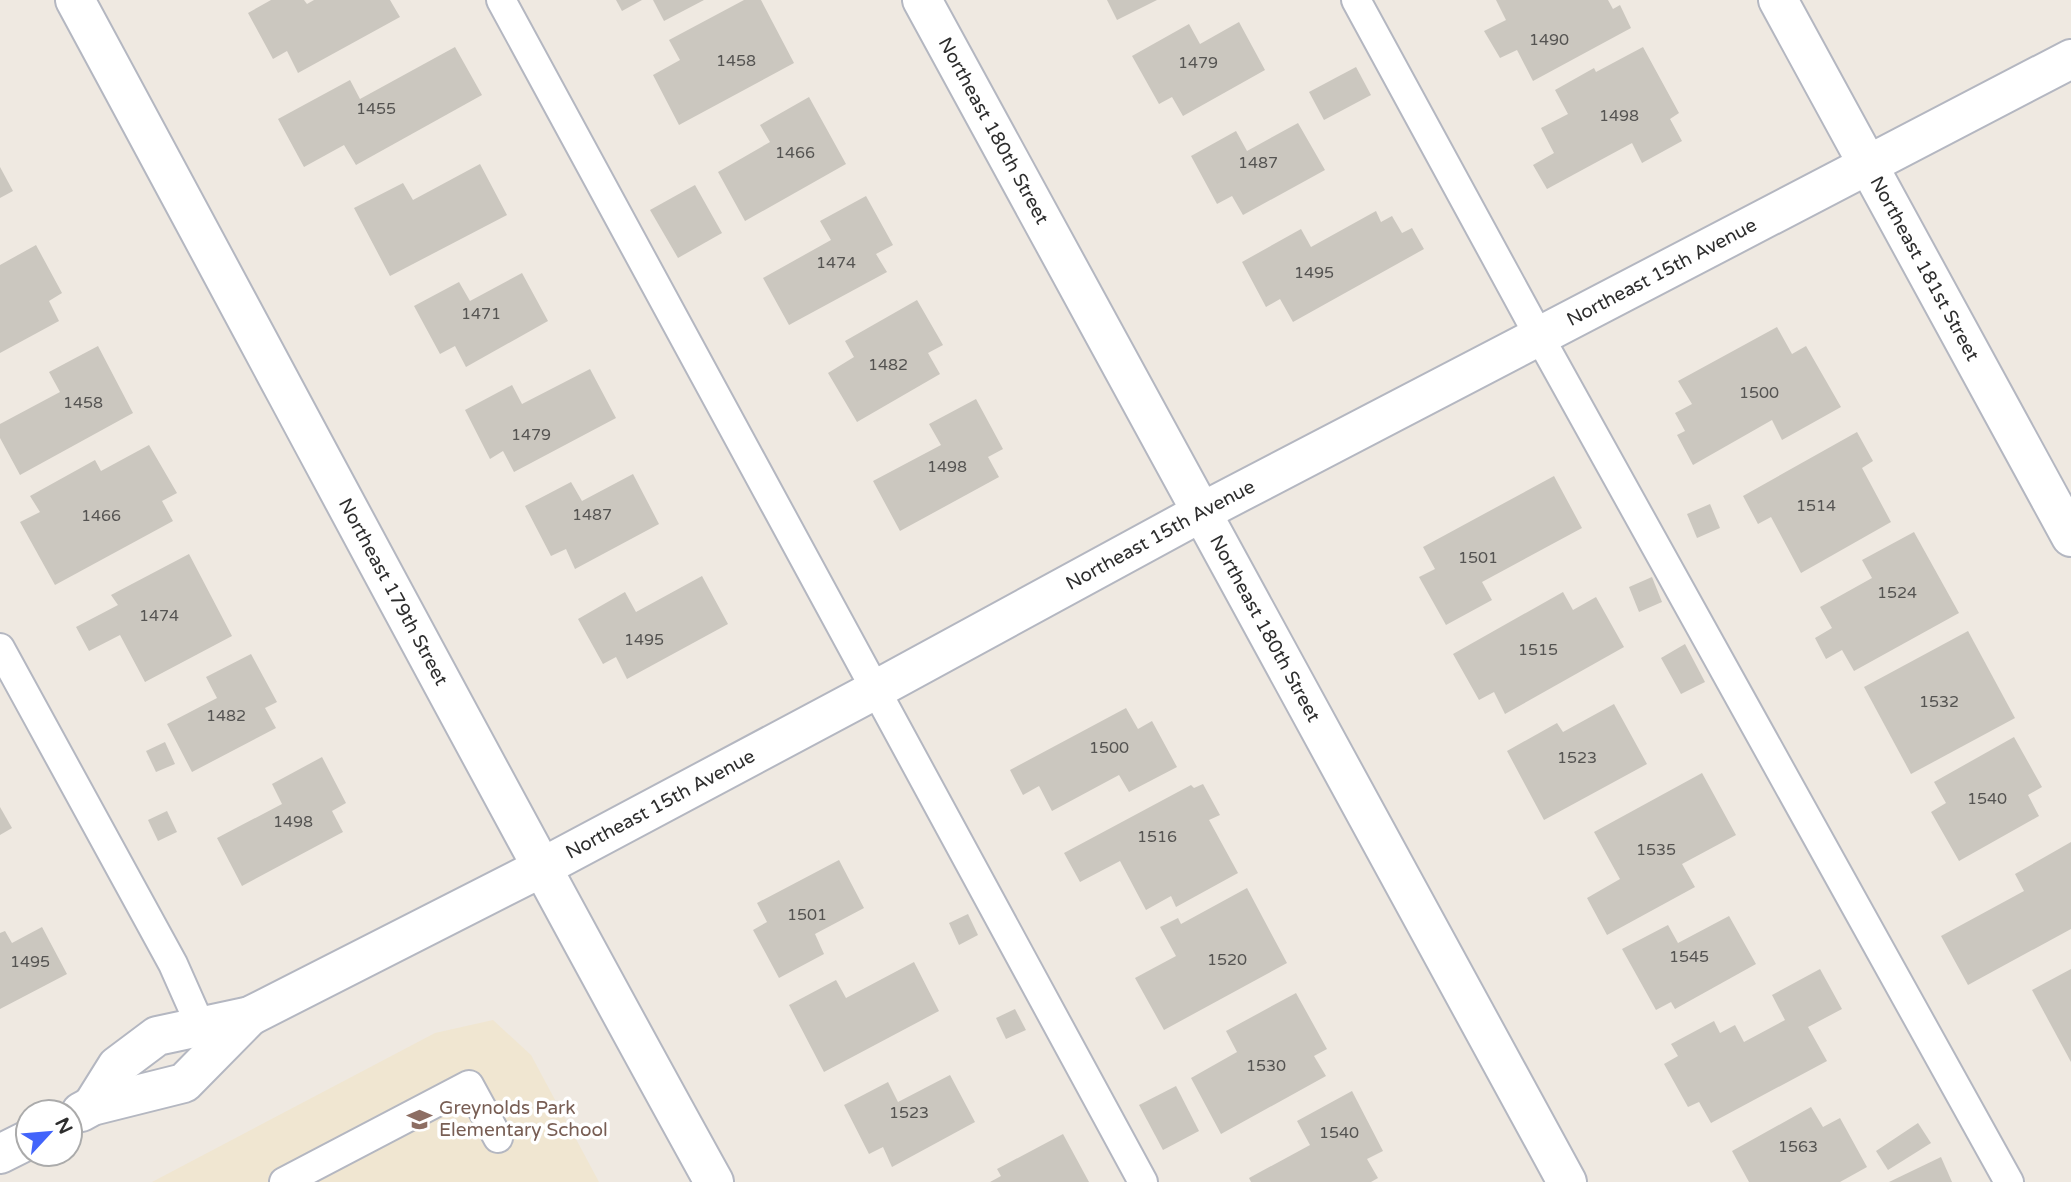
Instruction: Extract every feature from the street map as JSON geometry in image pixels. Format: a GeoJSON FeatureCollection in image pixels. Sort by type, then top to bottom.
{"type":"FeatureCollection","features":[{"type":"Feature","properties":{"kind":"street","name":"Northeast 179th Street"},"geometry":{"type":"LineString","coordinates":[[75,0],[541,867],[714,1182]]}},
{"type":"Feature","properties":{"kind":"street","name":"Northeast 180th Street"},"geometry":{"type":"LineString","coordinates":[[922,0],[1567,1182]]}},
{"type":"Feature","properties":{"kind":"street","name":"Northeast 181st Street"},"geometry":{"type":"LineString","coordinates":[[1778,0],[2071,537]]}},
{"type":"Feature","properties":{"kind":"street","name":"Northeast 15th Avenue"},"geometry":{"type":"LineString","coordinates":[[84,1108],[117,1066],[157,1036],[250,1016],[541,867],[876,690],[1200,513],[2071,59]]}},
{"type":"Feature","properties":{"kind":"street","name":"Northeast 15th Avenue"},"geometry":{"type":"LineString","coordinates":[[84,1111],[184,1083],[250,1016]]}},
{"type":"Feature","properties":{"kind":"lane"},"geometry":{"type":"LineString","coordinates":[[500,0],[1143,1182]]}},
{"type":"Feature","properties":{"kind":"lane"},"geometry":{"type":"LineString","coordinates":[[1356,0],[2008,1182]]}},
{"type":"Feature","properties":{"kind":"lane"},"geometry":{"type":"LineString","coordinates":[[0,648],[173,964],[201,1027]]}},
{"type":"Feature","properties":{"kind":"lane"},"geometry":{"type":"LineString","coordinates":[[284,1182],[469,1085],[498,1138]]}},
{"type":"Feature","properties":{"kind":"shaded area","name":"Greynolds Park Elementary School"},"geometry":{"type":"Polygon","coordinates":[[[493,1020],[531,1055],[599,1182],[152,1182],[435,1033],[493,1020]]]}},
{"type":"Feature","properties":{"kind":"building"},"geometry":{"type":"Polygon","coordinates":[[[271,0],[304,0],[307,4],[314,0],[390,0],[400,17],[298,73],[287,51],[273,59],[248,13],[271,0]]]}},
{"type":"Feature","properties":{"kind":"building"},"geometry":{"type":"Polygon","coordinates":[[[616,0],[642,0],[622,11],[616,0]]]}},
{"type":"Feature","properties":{"kind":"building"},"geometry":{"type":"Polygon","coordinates":[[[653,0],[704,0],[664,21],[653,0]]]}},
{"type":"Feature","properties":{"kind":"building"},"geometry":{"type":"Polygon","coordinates":[[[744,0],[761,0],[794,63],[679,125],[653,75],[680,60],[669,40],[744,0]]]}},
{"type":"Feature","properties":{"kind":"building"},"geometry":{"type":"Polygon","coordinates":[[[1107,0],[1157,0],[1117,20],[1107,0]]]}},
{"type":"Feature","properties":{"kind":"building"},"geometry":{"type":"Polygon","coordinates":[[[1496,0],[1608,0],[1613,9],[1620,5],[1631,28],[1533,81],[1517,50],[1500,58],[1484,31],[1506,20],[1496,0]]]}},
{"type":"Feature","properties":{"kind":"building"},"geometry":{"type":"Polygon","coordinates":[[[1239,22],[1265,70],[1183,116],[1172,97],[1159,104],[1132,56],[1189,24],[1200,44],[1239,22]]]}},
{"type":"Feature","properties":{"kind":"building"},"geometry":{"type":"Polygon","coordinates":[[[455,47],[482,95],[356,165],[344,145],[304,167],[278,119],[350,80],[360,99],[455,47]]]}},
{"type":"Feature","properties":{"kind":"building"},"geometry":{"type":"Polygon","coordinates":[[[1643,47],[1679,113],[1670,119],[1682,141],[1642,163],[1632,143],[1547,189],[1533,165],[1554,153],[1541,128],[1568,114],[1555,90],[1594,68],[1596,72],[1643,47]]]}},
{"type":"Feature","properties":{"kind":"building"},"geometry":{"type":"Polygon","coordinates":[[[1356,67],[1371,95],[1324,120],[1309,92],[1356,67]]]}},
{"type":"Feature","properties":{"kind":"building"},"geometry":{"type":"Polygon","coordinates":[[[809,97],[846,164],[745,221],[718,172],[770,142],[760,125],[809,97]]]}},
{"type":"Feature","properties":{"kind":"building"},"geometry":{"type":"Polygon","coordinates":[[[1298,123],[1325,170],[1243,215],[1232,196],[1217,204],[1191,156],[1236,131],[1247,151],[1298,123]]]}},
{"type":"Feature","properties":{"kind":"building"},"geometry":{"type":"Polygon","coordinates":[[[480,164],[507,215],[390,276],[354,208],[403,183],[413,200],[480,164]]]}},
{"type":"Feature","properties":{"kind":"building"},"geometry":{"type":"Polygon","coordinates":[[[0,167],[13,191],[0,198],[0,167]]]}},
{"type":"Feature","properties":{"kind":"building"},"geometry":{"type":"Polygon","coordinates":[[[695,185],[722,233],[678,258],[650,210],[695,185]]]}},
{"type":"Feature","properties":{"kind":"building"},"geometry":{"type":"Polygon","coordinates":[[[866,196],[893,245],[876,254],[887,272],[789,325],[763,278],[831,240],[820,221],[866,196]]]}},
{"type":"Feature","properties":{"kind":"building"},"geometry":{"type":"Polygon","coordinates":[[[1376,211],[1381,222],[1392,216],[1402,233],[1412,228],[1424,249],[1293,322],[1280,299],[1266,307],[1242,262],[1301,229],[1311,247],[1376,211]]]}},
{"type":"Feature","properties":{"kind":"building"},"geometry":{"type":"Polygon","coordinates":[[[36,245],[62,293],[49,301],[59,321],[0,353],[0,265],[36,245]]]}},
{"type":"Feature","properties":{"kind":"building"},"geometry":{"type":"Polygon","coordinates":[[[522,273],[548,321],[466,367],[455,346],[440,354],[414,306],[459,282],[470,301],[522,273]]]}},
{"type":"Feature","properties":{"kind":"building"},"geometry":{"type":"Polygon","coordinates":[[[917,300],[943,345],[928,353],[940,374],[857,422],[828,373],[854,357],[845,341],[917,300]]]}},
{"type":"Feature","properties":{"kind":"building"},"geometry":{"type":"Polygon","coordinates":[[[1777,327],[1792,354],[1806,346],[1841,407],[1782,440],[1772,420],[1693,465],[1677,435],[1685,431],[1675,413],[1692,404],[1678,381],[1777,327]]]}},
{"type":"Feature","properties":{"kind":"building"},"geometry":{"type":"Polygon","coordinates":[[[98,346],[133,413],[20,475],[0,438],[0,424],[60,392],[49,372],[98,346]]]}},
{"type":"Feature","properties":{"kind":"building"},"geometry":{"type":"Polygon","coordinates":[[[590,369],[616,418],[514,472],[503,451],[490,459],[465,410],[512,385],[522,404],[590,369]]]}},
{"type":"Feature","properties":{"kind":"building"},"geometry":{"type":"Polygon","coordinates":[[[976,399],[1003,449],[988,457],[999,477],[900,531],[873,481],[941,445],[929,424],[976,399]]]}},
{"type":"Feature","properties":{"kind":"building"},"geometry":{"type":"Polygon","coordinates":[[[1857,432],[1873,461],[1862,468],[1891,522],[1801,573],[1771,517],[1758,524],[1743,496],[1857,432]]]}},
{"type":"Feature","properties":{"kind":"building"},"geometry":{"type":"Polygon","coordinates":[[[149,445],[177,493],[162,501],[173,521],[55,585],[20,522],[40,512],[30,496],[95,460],[101,471],[149,445]]]}},
{"type":"Feature","properties":{"kind":"building"},"geometry":{"type":"Polygon","coordinates":[[[633,474],[659,524],[575,569],[566,549],[551,556],[525,506],[571,482],[582,501],[633,474]]]}},
{"type":"Feature","properties":{"kind":"building"},"geometry":{"type":"Polygon","coordinates":[[[1554,476],[1582,528],[1482,582],[1492,600],[1446,625],[1419,577],[1435,569],[1423,547],[1554,476]]]}},
{"type":"Feature","properties":{"kind":"building"},"geometry":{"type":"Polygon","coordinates":[[[1710,504],[1720,528],[1697,538],[1687,514],[1710,504]]]}},
{"type":"Feature","properties":{"kind":"building"},"geometry":{"type":"Polygon","coordinates":[[[1914,532],[1959,613],[1854,671],[1842,650],[1826,659],[1815,638],[1832,628],[1820,607],[1872,578],[1862,560],[1914,532]]]}},
{"type":"Feature","properties":{"kind":"building"},"geometry":{"type":"Polygon","coordinates":[[[189,554],[232,636],[145,682],[120,635],[89,651],[76,627],[118,605],[111,595],[189,554]]]}},
{"type":"Feature","properties":{"kind":"building"},"geometry":{"type":"Polygon","coordinates":[[[702,576],[728,624],[627,679],[616,657],[603,664],[578,619],[625,592],[636,612],[702,576]]]}},
{"type":"Feature","properties":{"kind":"building"},"geometry":{"type":"Polygon","coordinates":[[[1652,577],[1662,602],[1639,612],[1629,587],[1652,577]]]}},
{"type":"Feature","properties":{"kind":"building"},"geometry":{"type":"Polygon","coordinates":[[[1563,592],[1573,610],[1596,597],[1624,647],[1505,714],[1494,692],[1479,700],[1453,654],[1563,592]]]}},
{"type":"Feature","properties":{"kind":"building"},"geometry":{"type":"Polygon","coordinates":[[[1968,631],[2015,718],[1911,774],[1864,687],[1968,631]]]}},
{"type":"Feature","properties":{"kind":"building"},"geometry":{"type":"Polygon","coordinates":[[[1685,644],[1705,682],[1681,694],[1661,658],[1685,644]]]}},
{"type":"Feature","properties":{"kind":"building"},"geometry":{"type":"Polygon","coordinates":[[[251,654],[277,702],[265,708],[276,728],[192,772],[167,724],[217,698],[206,677],[251,654]]]}},
{"type":"Feature","properties":{"kind":"building"},"geometry":{"type":"Polygon","coordinates":[[[1614,704],[1647,764],[1544,820],[1507,751],[1557,723],[1563,732],[1614,704]]]}},
{"type":"Feature","properties":{"kind":"building"},"geometry":{"type":"Polygon","coordinates":[[[1126,708],[1138,729],[1152,721],[1177,767],[1129,792],[1119,775],[1052,811],[1039,786],[1023,795],[1010,770],[1126,708]]]}},
{"type":"Feature","properties":{"kind":"building"},"geometry":{"type":"Polygon","coordinates":[[[2014,737],[2042,787],[2028,795],[2039,816],[1959,861],[1931,812],[1946,803],[1934,782],[2014,737]]]}},
{"type":"Feature","properties":{"kind":"building"},"geometry":{"type":"Polygon","coordinates":[[[165,742],[175,764],[156,772],[146,751],[165,742]]]}},
{"type":"Feature","properties":{"kind":"building"},"geometry":{"type":"Polygon","coordinates":[[[322,757],[346,803],[332,811],[343,832],[242,886],[217,838],[282,804],[272,784],[322,757]]]}},
{"type":"Feature","properties":{"kind":"building"},"geometry":{"type":"Polygon","coordinates":[[[1702,773],[1736,835],[1682,864],[1695,887],[1607,935],[1587,898],[1620,879],[1594,832],[1702,773]]]}},
{"type":"Feature","properties":{"kind":"building"},"geometry":{"type":"Polygon","coordinates":[[[1203,784],[1220,815],[1209,820],[1238,873],[1176,907],[1171,896],[1146,910],[1120,861],[1080,882],[1064,853],[1191,785],[1194,788],[1203,784]]]}},
{"type":"Feature","properties":{"kind":"building"},"geometry":{"type":"Polygon","coordinates":[[[0,807],[12,828],[0,835],[0,807]]]}},
{"type":"Feature","properties":{"kind":"building"},"geometry":{"type":"Polygon","coordinates":[[[167,811],[177,832],[158,841],[148,820],[167,811]]]}},
{"type":"Feature","properties":{"kind":"building"},"geometry":{"type":"Polygon","coordinates":[[[2071,842],[2071,929],[1968,985],[1941,936],[2024,891],[2015,874],[2071,842]]]}},
{"type":"Feature","properties":{"kind":"building"},"geometry":{"type":"Polygon","coordinates":[[[839,860],[864,908],[815,934],[824,954],[779,978],[753,930],[767,922],[757,903],[839,860]]]}},
{"type":"Feature","properties":{"kind":"building"},"geometry":{"type":"Polygon","coordinates":[[[1247,888],[1287,963],[1164,1030],[1135,978],[1176,956],[1160,927],[1178,918],[1181,924],[1247,888]]]}},
{"type":"Feature","properties":{"kind":"building"},"geometry":{"type":"Polygon","coordinates":[[[968,914],[978,935],[959,945],[949,923],[968,914]]]}},
{"type":"Feature","properties":{"kind":"building"},"geometry":{"type":"Polygon","coordinates":[[[1729,916],[1756,964],[1675,1009],[1671,1002],[1656,1010],[1622,949],[1668,925],[1678,943],[1729,916]]]}},
{"type":"Feature","properties":{"kind":"building"},"geometry":{"type":"Polygon","coordinates":[[[42,927],[67,974],[0,1009],[0,933],[5,931],[12,943],[42,927]]]}},
{"type":"Feature","properties":{"kind":"building"},"geometry":{"type":"Polygon","coordinates":[[[914,962],[939,1011],[824,1072],[789,1005],[836,980],[846,998],[914,962]]]}},
{"type":"Feature","properties":{"kind":"building"},"geometry":{"type":"Polygon","coordinates":[[[1820,969],[1842,1009],[1808,1027],[1827,1061],[1711,1123],[1699,1102],[1688,1107],[1664,1064],[1678,1056],[1671,1044],[1714,1021],[1720,1033],[1735,1025],[1744,1042],[1785,1020],[1772,995],[1820,969]]]}},
{"type":"Feature","properties":{"kind":"building"},"geometry":{"type":"Polygon","coordinates":[[[2071,969],[2071,1062],[2032,990],[2071,969]]]}},
{"type":"Feature","properties":{"kind":"building"},"geometry":{"type":"Polygon","coordinates":[[[1296,993],[1327,1049],[1314,1056],[1326,1076],[1221,1134],[1191,1078],[1237,1052],[1226,1031],[1296,993]]]}},
{"type":"Feature","properties":{"kind":"building"},"geometry":{"type":"Polygon","coordinates":[[[1015,1009],[1026,1030],[1006,1039],[996,1018],[1015,1009]]]}},
{"type":"Feature","properties":{"kind":"building"},"geometry":{"type":"Polygon","coordinates":[[[950,1075],[975,1122],[892,1167],[883,1147],[869,1154],[844,1105],[888,1082],[898,1102],[950,1075]]]}},
{"type":"Feature","properties":{"kind":"building"},"geometry":{"type":"Polygon","coordinates":[[[1176,1086],[1199,1131],[1163,1150],[1139,1105],[1176,1086]]]}},
{"type":"Feature","properties":{"kind":"building"},"geometry":{"type":"Polygon","coordinates":[[[1352,1091],[1383,1151],[1367,1159],[1378,1178],[1371,1182],[1251,1182],[1249,1178],[1310,1145],[1297,1121],[1352,1091]]]}},
{"type":"Feature","properties":{"kind":"building"},"geometry":{"type":"Polygon","coordinates":[[[1811,1107],[1823,1127],[1840,1118],[1867,1167],[1840,1182],[1749,1182],[1732,1151],[1811,1107]]]}},
{"type":"Feature","properties":{"kind":"building"},"geometry":{"type":"Polygon","coordinates":[[[1918,1123],[1931,1143],[1888,1170],[1876,1151],[1918,1123]]]}},
{"type":"Feature","properties":{"kind":"building"},"geometry":{"type":"Polygon","coordinates":[[[1063,1134],[1089,1182],[990,1182],[1001,1176],[997,1169],[1063,1134]]]}},
{"type":"Feature","properties":{"kind":"building"},"geometry":{"type":"Polygon","coordinates":[[[1941,1157],[1952,1182],[1889,1182],[1941,1157]]]}},
{"type":"Feature","properties":{"kind":"place","name":"Greynolds Park Elementary School"},"geometry":{"type":"Point","coordinates":[419,1119]}}]}
